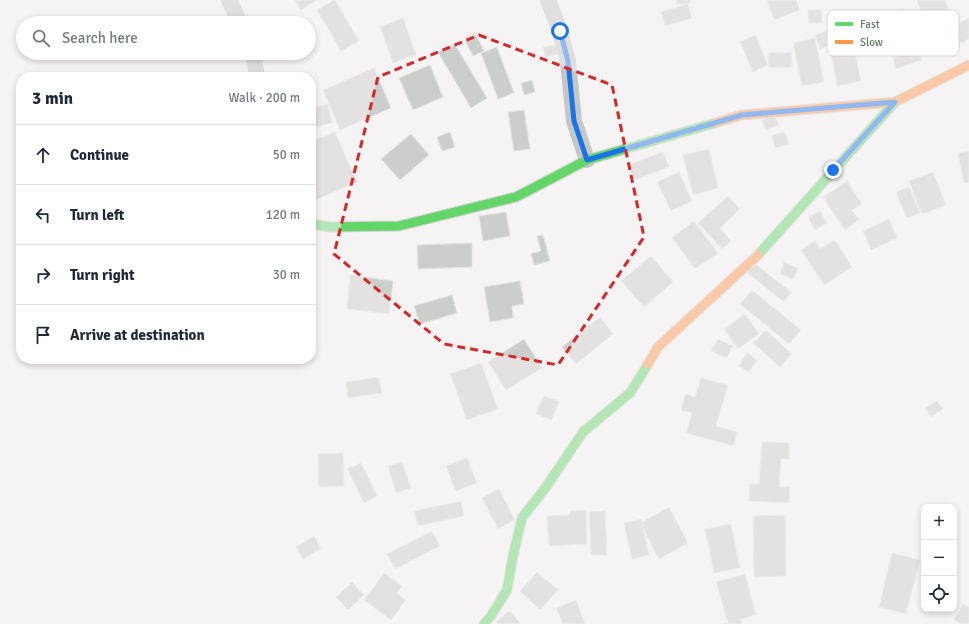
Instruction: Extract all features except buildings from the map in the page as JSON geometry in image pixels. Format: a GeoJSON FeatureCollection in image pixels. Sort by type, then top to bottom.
{"type":"FeatureCollection","features":[{"type":"Feature","properties":{"kind":"street"},"geometry":{"type":"LineString","coordinates":[[229,0],[237,16]]}},
{"type":"Feature","properties":{"kind":"street"},"geometry":{"type":"LineString","coordinates":[[548,0],[560,31],[568,61],[574,121],[587,160]]}},
{"type":"Feature","properties":{"kind":"street"},"geometry":{"type":"LineString","coordinates":[[254,60],[257,72]]}},
{"type":"Feature","properties":{"kind":"street"},"geometry":{"type":"LineString","coordinates":[[484,624],[491,616],[507,590],[522,518],[546,488],[583,432],[630,393],[658,347],[763,250],[895,102],[969,65]]}},
{"type":"Feature","properties":{"kind":"street"},"geometry":{"type":"LineString","coordinates":[[316,225],[330,227],[399,226],[516,197],[587,160],[742,115],[895,102]]}},
{"type":"Feature","properties":{"kind":"highlighted area"},"geometry":{"type":"Polygon","coordinates":[[[479,35],[612,85],[644,237],[558,365],[444,344],[334,254],[378,77],[479,35]]]}},
{"type":"Feature","properties":{"kind":"traffic: fast"},"geometry":{"type":"LineString","coordinates":[[758,255],[895,102]]}},
{"type":"Feature","properties":{"kind":"traffic: fast"},"geometry":{"type":"LineString","coordinates":[[316,225],[330,227],[399,226],[516,197],[587,160],[715,123]]}},
{"type":"Feature","properties":{"kind":"traffic: fast"},"geometry":{"type":"LineString","coordinates":[[484,624],[491,616],[507,590],[522,518],[546,487],[583,432],[630,393],[648,364]]}},
{"type":"Feature","properties":{"kind":"traffic: slow"},"geometry":{"type":"LineString","coordinates":[[715,123],[742,115],[895,102],[969,65]]}},
{"type":"Feature","properties":{"kind":"traffic: slow"},"geometry":{"type":"LineString","coordinates":[[648,364],[658,347],[758,255]]}},
{"type":"Feature","properties":{"kind":"route"},"geometry":{"type":"LineString","coordinates":[[560,31],[568,61],[574,121],[587,160],[742,115],[895,102],[833,170]]}}]}
